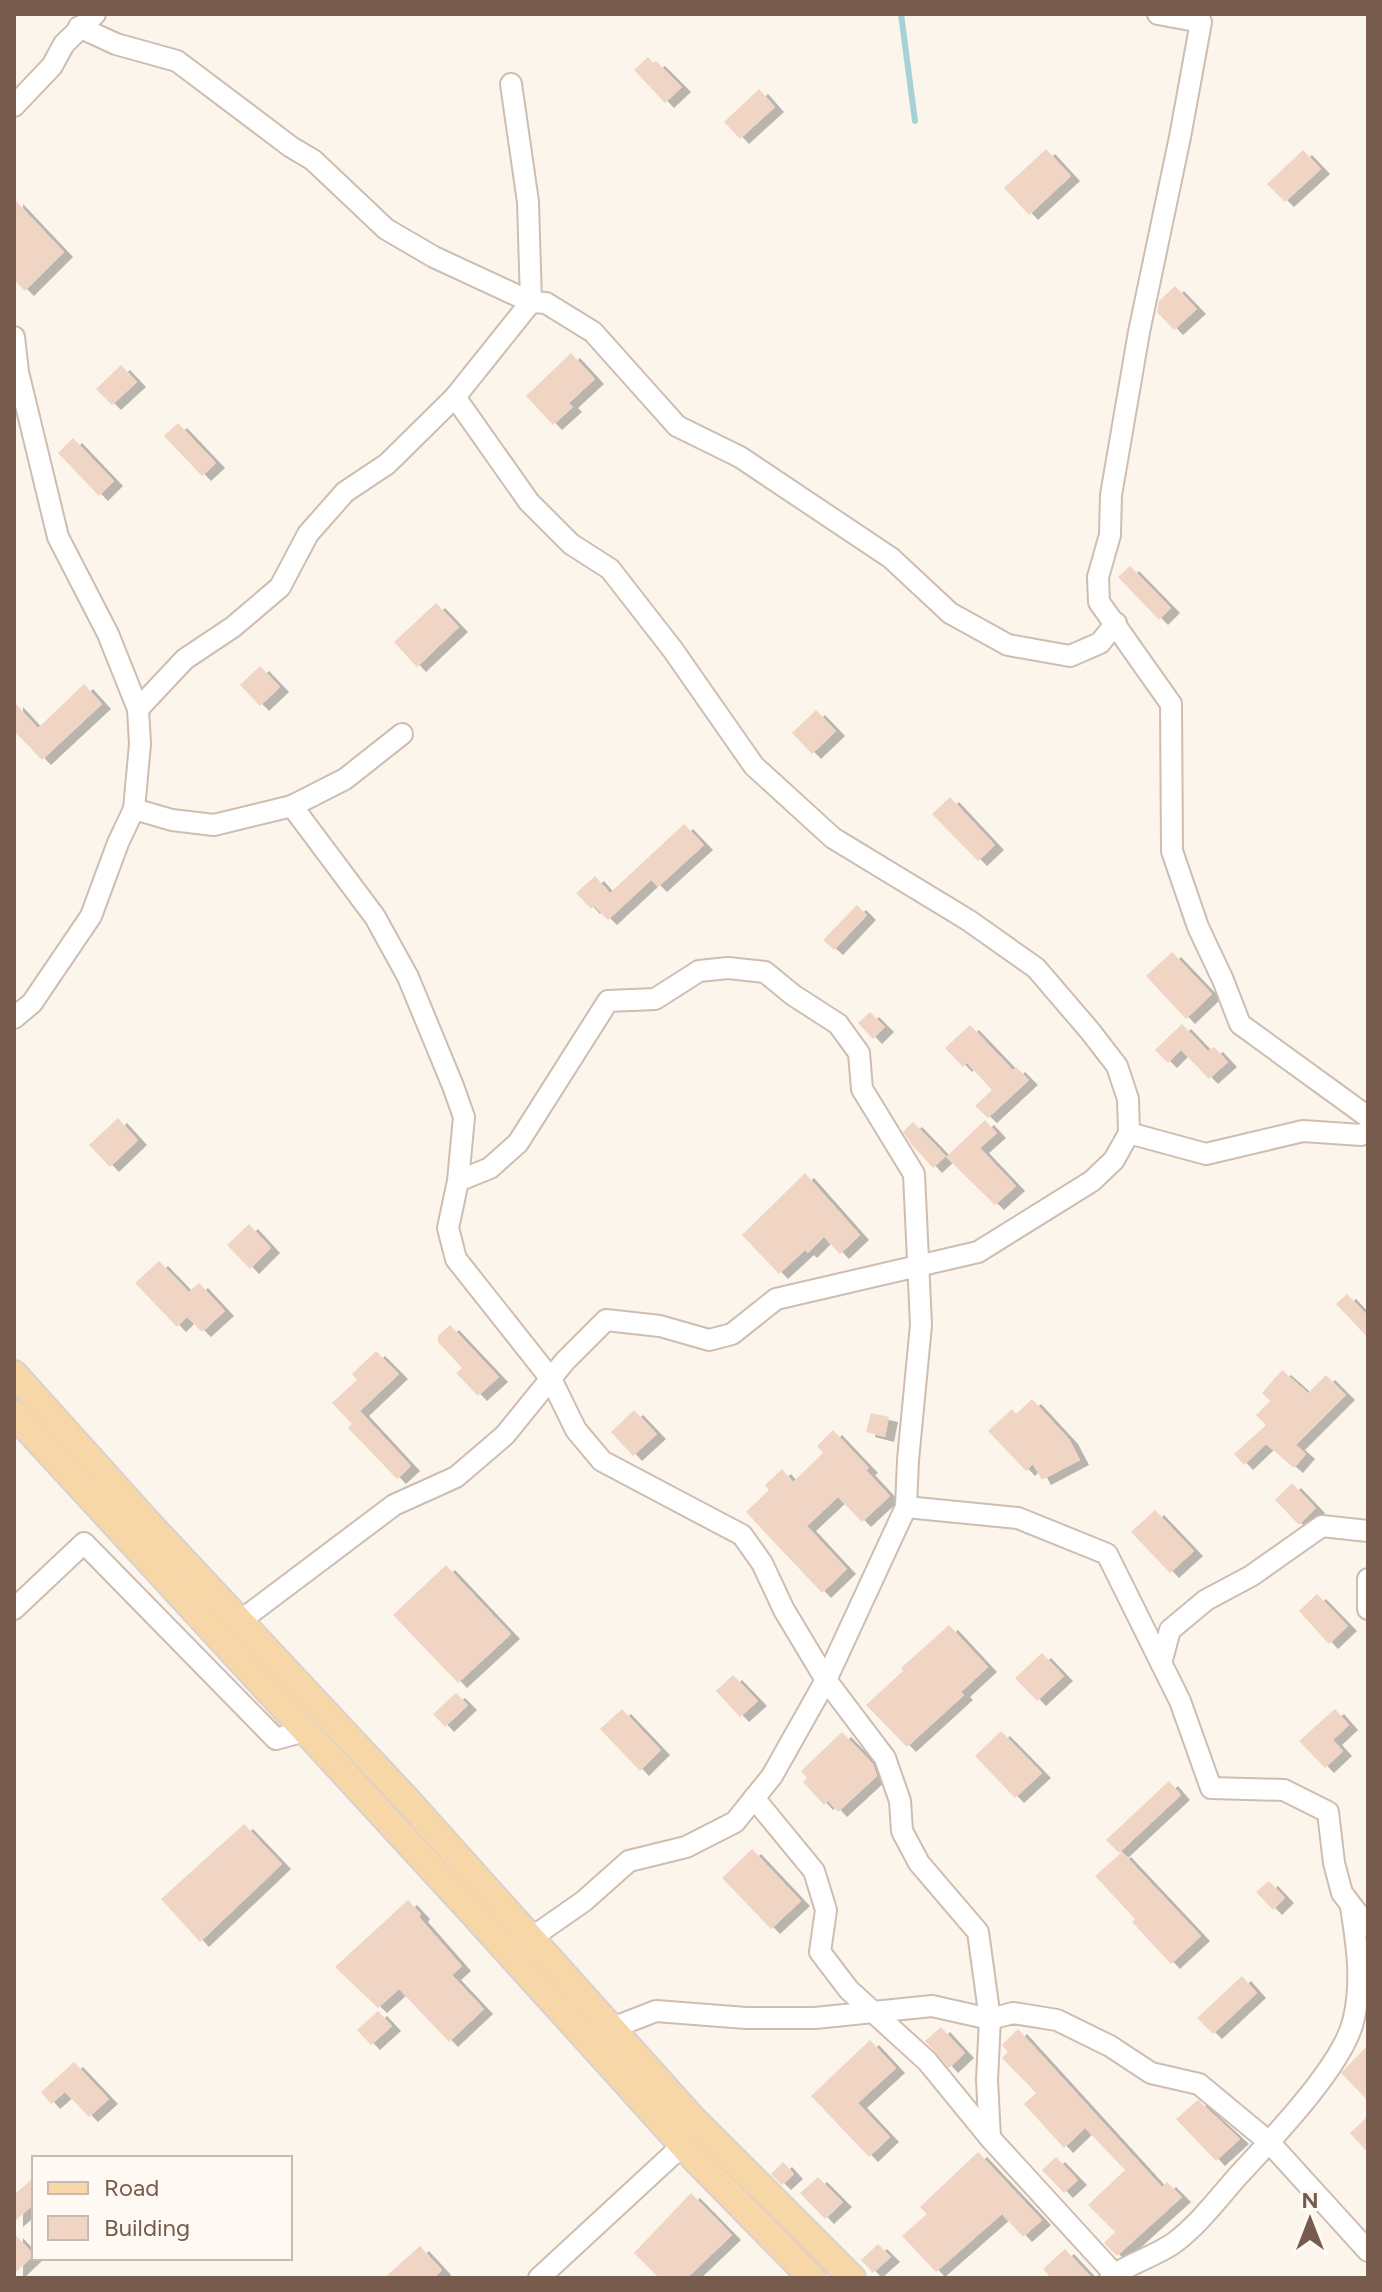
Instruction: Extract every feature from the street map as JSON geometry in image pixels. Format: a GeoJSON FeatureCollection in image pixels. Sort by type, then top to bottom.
{"type":"FeatureCollection","features":[{"type":"Feature","properties":{"kind":"main road"},"geometry":{"type":"LineString","coordinates":[[14,1374],[407,1800],[691,2117],[852,2278]]}},
{"type":"Feature","properties":{"kind":"main road"},"geometry":{"type":"LineString","coordinates":[[14,1414],[683,2145],[812,2278]]}},
{"type":"Feature","properties":{"kind":"street"},"geometry":{"type":"LineString","coordinates":[[1158,14],[1201,22],[1139,332],[1111,495],[1110,535],[1098,577],[1099,602],[1171,704],[1172,851],[1198,927],[1240,1024],[1368,1117]]}},
{"type":"Feature","properties":{"kind":"street"},"geometry":{"type":"LineString","coordinates":[[14,106],[52,66],[64,44],[87,20],[116,44],[177,61],[291,147],[313,160],[386,229],[434,257],[531,302],[546,303],[593,332],[677,426],[751,464],[891,558],[950,613],[1008,645],[1070,656],[1100,643],[1116,623]]}},
{"type":"Feature","properties":{"kind":"street"},"geometry":{"type":"LineString","coordinates":[[138,709],[185,659],[233,627],[280,587],[308,534],[345,492],[387,464],[455,397],[531,302],[528,202],[511,84]]}},
{"type":"Feature","properties":{"kind":"street"},"geometry":{"type":"LineString","coordinates":[[14,337],[18,372],[58,537],[108,634],[138,709],[140,744],[134,809],[91,916],[32,1003],[14,1018]]}},
{"type":"Feature","properties":{"kind":"street"},"geometry":{"type":"LineString","coordinates":[[240,1621],[394,1505],[456,1477],[505,1435],[606,1320],[660,1326],[709,1340],[732,1334],[776,1299],[978,1252],[1092,1181],[1114,1160],[1129,1133],[1128,1099],[1117,1066],[1036,968],[968,920],[833,838],[754,766],[673,650],[610,569],[571,544],[529,502],[455,397]]}},
{"type":"Feature","properties":{"kind":"street"},"geometry":{"type":"LineString","coordinates":[[134,809],[172,820],[214,825],[292,806],[345,779],[402,734]]}},
{"type":"Feature","properties":{"kind":"street"},"geometry":{"type":"LineString","coordinates":[[292,806],[375,917],[408,977],[464,1117],[458,1181],[448,1228],[456,1259],[551,1379],[576,1430],[602,1461],[742,1535],[762,1563],[784,1610],[826,1680],[885,1758],[900,1801],[902,1831],[919,1863],[978,1932],[990,2019],[987,2080],[990,2138]]}},
{"type":"Feature","properties":{"kind":"street"},"geometry":{"type":"LineString","coordinates":[[458,1181],[490,1168],[518,1143],[608,1001],[655,999],[699,971],[728,968],[765,972],[793,995],[838,1024],[859,1053],[862,1089],[914,1174],[921,1325],[906,1507],[826,1680],[772,1776],[735,1822],[686,1847],[629,1861],[584,1901],[531,1938],[517,1962]]}},
{"type":"Feature","properties":{"kind":"street"},"geometry":{"type":"LineString","coordinates":[[1129,1133],[1206,1154],[1303,1131],[1361,1135],[1368,1132]]}},
{"type":"Feature","properties":{"kind":"street"},"geometry":{"type":"LineString","coordinates":[[906,1507],[1018,1518],[1107,1554],[1180,1701],[1211,1788],[1284,1790],[1328,1812],[1334,1863],[1342,1893],[1368,1927]]}},
{"type":"Feature","properties":{"kind":"street"},"geometry":{"type":"LineString","coordinates":[[1161,1663],[1170,1630],[1206,1600],[1251,1576],[1322,1526],[1368,1531]]}},
{"type":"Feature","properties":{"kind":"street"},"geometry":{"type":"LineString","coordinates":[[14,1609],[84,1543],[276,1739],[305,1731]]}},
{"type":"Feature","properties":{"kind":"street"},"geometry":{"type":"LineString","coordinates":[[1368,1579],[1368,1609]]}},
{"type":"Feature","properties":{"kind":"street"},"geometry":{"type":"LineString","coordinates":[[754,1798],[814,1871],[826,1910],[820,1952],[849,1990],[927,2061],[990,2138],[1114,2277],[1162,2251],[1188,2231],[1311,2092],[1351,2029],[1357,2004],[1359,1956],[1350,1903]]}},
{"type":"Feature","properties":{"kind":"street"},"geometry":{"type":"LineString","coordinates":[[598,2052],[612,2028],[656,2011],[746,2018],[815,2018],[932,2006],[990,2019],[1013,2013],[1057,2020],[1110,2046],[1151,2073],[1199,2084],[1269,2142],[1368,2251]]}},
{"type":"Feature","properties":{"kind":"street"},"geometry":{"type":"LineString","coordinates":[[539,2278],[683,2145]]}},
{"type":"Feature","properties":{"kind":"building"},"geometry":{"type":"Polygon","coordinates":[[[648,57],[682,87],[665,103],[634,70],[648,57]]]}},
{"type":"Feature","properties":{"kind":"building"},"geometry":{"type":"Polygon","coordinates":[[[759,89],[775,107],[740,139],[724,122],[759,89]]]}},
{"type":"Feature","properties":{"kind":"building"},"geometry":{"type":"Polygon","coordinates":[[[1046,149],[1071,176],[1029,215],[1004,188],[1046,149]]]}},
{"type":"Feature","properties":{"kind":"building"},"geometry":{"type":"Polygon","coordinates":[[[1303,150],[1321,169],[1285,202],[1267,184],[1303,150]]]}},
{"type":"Feature","properties":{"kind":"building"},"geometry":{"type":"Polygon","coordinates":[[[14,199],[64,252],[25,291],[14,280],[14,199]]]}},
{"type":"Feature","properties":{"kind":"building"},"geometry":{"type":"Polygon","coordinates":[[[1175,286],[1197,309],[1174,330],[1157,312],[1159,301],[1175,286]]]}},
{"type":"Feature","properties":{"kind":"building"},"geometry":{"type":"Polygon","coordinates":[[[571,353],[595,379],[569,403],[573,407],[553,425],[526,396],[571,353]]]}},
{"type":"Feature","properties":{"kind":"building"},"geometry":{"type":"Polygon","coordinates":[[[121,365],[137,382],[112,405],[96,389],[121,365]]]}},
{"type":"Feature","properties":{"kind":"building"},"geometry":{"type":"Polygon","coordinates":[[[178,423],[216,463],[202,476],[164,436],[178,423]]]}},
{"type":"Feature","properties":{"kind":"building"},"geometry":{"type":"Polygon","coordinates":[[[73,438],[114,481],[99,496],[58,453],[73,438]]]}},
{"type":"Feature","properties":{"kind":"building"},"geometry":{"type":"Polygon","coordinates":[[[1130,566],[1171,608],[1159,620],[1118,577],[1130,566]]]}},
{"type":"Feature","properties":{"kind":"building"},"geometry":{"type":"Polygon","coordinates":[[[436,603],[459,627],[417,667],[394,642],[436,603]]]}},
{"type":"Feature","properties":{"kind":"building"},"geometry":{"type":"Polygon","coordinates":[[[260,666],[280,687],[260,706],[240,685],[260,666]]]}},
{"type":"Feature","properties":{"kind":"building"},"geometry":{"type":"Polygon","coordinates":[[[84,684],[102,704],[42,760],[14,731],[14,702],[38,728],[84,684]]]}},
{"type":"Feature","properties":{"kind":"building"},"geometry":{"type":"Polygon","coordinates":[[[816,710],[836,731],[812,754],[792,733],[816,710]]]}},
{"type":"Feature","properties":{"kind":"building"},"geometry":{"type":"Polygon","coordinates":[[[950,797],[995,845],[978,861],[932,814],[950,797]]]}},
{"type":"Feature","properties":{"kind":"building"},"geometry":{"type":"Polygon","coordinates":[[[684,824],[704,845],[658,887],[651,880],[608,920],[594,906],[591,909],[576,893],[595,876],[610,893],[684,824]]]}},
{"type":"Feature","properties":{"kind":"building"},"geometry":{"type":"Polygon","coordinates":[[[857,905],[867,915],[834,950],[823,940],[857,905]]]}},
{"type":"Feature","properties":{"kind":"building"},"geometry":{"type":"Polygon","coordinates":[[[1172,952],[1212,994],[1186,1019],[1146,976],[1172,952]]]}},
{"type":"Feature","properties":{"kind":"building"},"geometry":{"type":"Polygon","coordinates":[[[870,1012],[885,1027],[873,1039],[858,1023],[870,1012]]]}},
{"type":"Feature","properties":{"kind":"building"},"geometry":{"type":"Polygon","coordinates":[[[1182,1024],[1208,1051],[1214,1047],[1228,1062],[1209,1079],[1181,1050],[1168,1063],[1155,1050],[1182,1024]]]}},
{"type":"Feature","properties":{"kind":"building"},"geometry":{"type":"Polygon","coordinates":[[[970,1025],[1013,1070],[1016,1067],[1029,1080],[988,1118],[975,1106],[992,1090],[967,1063],[963,1067],[945,1048],[970,1025]]]}},
{"type":"Feature","properties":{"kind":"building"},"geometry":{"type":"Polygon","coordinates":[[[118,1118],[138,1140],[110,1167],[89,1145],[118,1118]]]}},
{"type":"Feature","properties":{"kind":"building"},"geometry":{"type":"Polygon","coordinates":[[[985,1120],[997,1133],[980,1148],[1016,1186],[995,1205],[946,1157],[985,1120]]]}},
{"type":"Feature","properties":{"kind":"building"},"geometry":{"type":"Polygon","coordinates":[[[913,1122],[946,1156],[933,1168],[903,1132],[913,1122]]]}},
{"type":"Feature","properties":{"kind":"building"},"geometry":{"type":"Polygon","coordinates":[[[805,1173],[860,1235],[840,1254],[824,1237],[779,1274],[742,1235],[805,1173]]]}},
{"type":"Feature","properties":{"kind":"building"},"geometry":{"type":"Polygon","coordinates":[[[249,1224],[271,1248],[250,1269],[227,1245],[249,1224]]]}},
{"type":"Feature","properties":{"kind":"building"},"geometry":{"type":"Polygon","coordinates":[[[159,1261],[189,1292],[199,1283],[225,1311],[202,1332],[187,1317],[177,1327],[135,1283],[159,1261]]]}},
{"type":"Feature","properties":{"kind":"building"},"geometry":{"type":"Polygon","coordinates":[[[1347,1294],[1368,1316],[1368,1338],[1336,1304],[1347,1294]]]}},
{"type":"Feature","properties":{"kind":"building"},"geometry":{"type":"Polygon","coordinates":[[[450,1325],[499,1377],[478,1396],[456,1373],[462,1368],[438,1342],[438,1336],[450,1325]]]}},
{"type":"Feature","properties":{"kind":"building"},"geometry":{"type":"Polygon","coordinates":[[[376,1351],[399,1374],[360,1411],[411,1466],[397,1479],[348,1428],[352,1424],[332,1403],[357,1380],[352,1374],[376,1351]]]}},
{"type":"Feature","properties":{"kind":"building"},"geometry":{"type":"Polygon","coordinates":[[[1282,1370],[1308,1393],[1326,1375],[1346,1395],[1296,1445],[1306,1454],[1294,1468],[1266,1444],[1244,1465],[1234,1454],[1266,1425],[1256,1415],[1270,1401],[1262,1393],[1282,1370]]]}},
{"type":"Feature","properties":{"kind":"building"},"geometry":{"type":"Polygon","coordinates":[[[1032,1399],[1069,1439],[1080,1460],[1042,1480],[1033,1464],[1026,1471],[988,1431],[1012,1409],[1016,1414],[1032,1399]]]}},
{"type":"Feature","properties":{"kind":"building"},"geometry":{"type":"Polygon","coordinates":[[[634,1410],[657,1434],[633,1456],[611,1432],[634,1410]]]}},
{"type":"Feature","properties":{"kind":"building"},"geometry":{"type":"Polygon","coordinates":[[[871,1413],[889,1417],[885,1437],[866,1432],[871,1413]]]}},
{"type":"Feature","properties":{"kind":"building"},"geometry":{"type":"Polygon","coordinates":[[[833,1430],[869,1468],[866,1470],[890,1496],[862,1522],[838,1497],[807,1526],[847,1569],[822,1593],[746,1512],[769,1490],[765,1485],[782,1469],[793,1482],[823,1453],[817,1446],[833,1430]]]}},
{"type":"Feature","properties":{"kind":"building"},"geometry":{"type":"Polygon","coordinates":[[[1292,1483],[1316,1508],[1299,1525],[1275,1500],[1292,1483]]]}},
{"type":"Feature","properties":{"kind":"building"},"geometry":{"type":"Polygon","coordinates":[[[1155,1510],[1194,1551],[1170,1573],[1131,1532],[1155,1510]]]}},
{"type":"Feature","properties":{"kind":"building"},"geometry":{"type":"Polygon","coordinates":[[[446,1565],[511,1634],[458,1683],[393,1615],[446,1565]]]}},
{"type":"Feature","properties":{"kind":"building"},"geometry":{"type":"Polygon","coordinates":[[[1317,1594],[1348,1626],[1329,1644],[1299,1611],[1317,1594]]]}},
{"type":"Feature","properties":{"kind":"building"},"geometry":{"type":"Polygon","coordinates":[[[949,1625],[988,1667],[961,1692],[964,1695],[907,1747],[866,1705],[949,1625]]]}},
{"type":"Feature","properties":{"kind":"building"},"geometry":{"type":"Polygon","coordinates":[[[1042,1653],[1064,1676],[1037,1701],[1015,1678],[1042,1653]]]}},
{"type":"Feature","properties":{"kind":"building"},"geometry":{"type":"Polygon","coordinates":[[[733,1675],[758,1701],[740,1717],[716,1691],[733,1675]]]}},
{"type":"Feature","properties":{"kind":"building"},"geometry":{"type":"Polygon","coordinates":[[[456,1693],[468,1705],[445,1727],[433,1714],[456,1693]]]}},
{"type":"Feature","properties":{"kind":"building"},"geometry":{"type":"Polygon","coordinates":[[[622,1709],[661,1750],[640,1771],[600,1729],[622,1709]]]}},
{"type":"Feature","properties":{"kind":"building"},"geometry":{"type":"Polygon","coordinates":[[[1335,1709],[1349,1725],[1333,1740],[1343,1751],[1325,1768],[1299,1741],[1335,1709]]]}},
{"type":"Feature","properties":{"kind":"building"},"geometry":{"type":"Polygon","coordinates":[[[1001,1731],[1042,1773],[1015,1798],[975,1756],[1001,1731]]]}},
{"type":"Feature","properties":{"kind":"building"},"geometry":{"type":"Polygon","coordinates":[[[842,1732],[873,1764],[877,1776],[838,1812],[828,1801],[824,1805],[803,1782],[807,1778],[801,1771],[842,1732]]]}},
{"type":"Feature","properties":{"kind":"building"},"geometry":{"type":"Polygon","coordinates":[[[1169,1781],[1181,1795],[1119,1853],[1106,1840],[1169,1781]]]}},
{"type":"Feature","properties":{"kind":"building"},"geometry":{"type":"Polygon","coordinates":[[[244,1824],[282,1864],[200,1942],[161,1899],[244,1824]]]}},
{"type":"Feature","properties":{"kind":"building"},"geometry":{"type":"Polygon","coordinates":[[[752,1849],[801,1901],[771,1929],[722,1878],[752,1849]]]}},
{"type":"Feature","properties":{"kind":"building"},"geometry":{"type":"Polygon","coordinates":[[[1122,1852],[1201,1936],[1171,1964],[1095,1876],[1122,1852]]]}},
{"type":"Feature","properties":{"kind":"building"},"geometry":{"type":"Polygon","coordinates":[[[1269,1881],[1285,1898],[1273,1910],[1256,1892],[1269,1881]]]}},
{"type":"Feature","properties":{"kind":"building"},"geometry":{"type":"Polygon","coordinates":[[[408,1900],[462,1966],[452,1975],[484,2009],[449,2042],[399,1989],[378,2008],[335,1967],[408,1900]]]}},
{"type":"Feature","properties":{"kind":"building"},"geometry":{"type":"Polygon","coordinates":[[[1242,1976],[1257,1993],[1213,2034],[1197,2018],[1242,1976]]]}},
{"type":"Feature","properties":{"kind":"building"},"geometry":{"type":"Polygon","coordinates":[[[378,2011],[392,2026],[371,2045],[357,2030],[378,2011]]]}},
{"type":"Feature","properties":{"kind":"building"},"geometry":{"type":"Polygon","coordinates":[[[941,2027],[965,2053],[949,2068],[925,2041],[941,2027]]]}},
{"type":"Feature","properties":{"kind":"building"},"geometry":{"type":"Polygon","coordinates":[[[1018,2029],[1162,2187],[1167,2182],[1182,2197],[1117,2256],[1104,2243],[1115,2232],[1088,2205],[1125,2170],[1085,2128],[1064,2148],[1024,2104],[1036,2093],[1002,2058],[1008,2052],[1002,2045],[1018,2029]]]}},
{"type":"Feature","properties":{"kind":"building"},"geometry":{"type":"Polygon","coordinates":[[[870,2040],[896,2068],[858,2103],[890,2137],[869,2157],[811,2096],[870,2040]]]}},
{"type":"Feature","properties":{"kind":"building"},"geometry":{"type":"Polygon","coordinates":[[[1368,2045],[1368,2101],[1341,2073],[1368,2045]]]}},
{"type":"Feature","properties":{"kind":"building"},"geometry":{"type":"Polygon","coordinates":[[[74,2062],[109,2099],[89,2117],[65,2092],[51,2104],[41,2092],[74,2062]]]}},
{"type":"Feature","properties":{"kind":"building"},"geometry":{"type":"Polygon","coordinates":[[[1198,2100],[1240,2139],[1216,2161],[1176,2119],[1198,2100]]]}},
{"type":"Feature","properties":{"kind":"building"},"geometry":{"type":"Polygon","coordinates":[[[1368,2116],[1368,2153],[1350,2133],[1368,2116]]]}},
{"type":"Feature","properties":{"kind":"building"},"geometry":{"type":"Polygon","coordinates":[[[978,2152],[1042,2220],[1023,2237],[1002,2214],[936,2272],[902,2236],[927,2214],[920,2207],[978,2152]]]}},
{"type":"Feature","properties":{"kind":"building"},"geometry":{"type":"Polygon","coordinates":[[[1056,2157],[1078,2180],[1064,2193],[1042,2170],[1056,2157]]]}},
{"type":"Feature","properties":{"kind":"building"},"geometry":{"type":"Polygon","coordinates":[[[783,2162],[794,2174],[782,2185],[771,2174],[783,2162]]]}},
{"type":"Feature","properties":{"kind":"building"},"geometry":{"type":"Polygon","coordinates":[[[818,2177],[843,2202],[825,2219],[800,2193],[818,2177]]]}},
{"type":"Feature","properties":{"kind":"building"},"geometry":{"type":"Polygon","coordinates":[[[32,2179],[32,2206],[14,2222],[14,2195],[32,2179]]]}},
{"type":"Feature","properties":{"kind":"building"},"geometry":{"type":"Polygon","coordinates":[[[691,2193],[732,2235],[687,2278],[659,2278],[634,2253],[691,2193]]]}},
{"type":"Feature","properties":{"kind":"building"},"geometry":{"type":"Polygon","coordinates":[[[14,2233],[32,2253],[32,2257],[14,2274],[14,2233]]]}},
{"type":"Feature","properties":{"kind":"building"},"geometry":{"type":"Polygon","coordinates":[[[878,2244],[891,2257],[873,2273],[861,2260],[878,2244]]]}},
{"type":"Feature","properties":{"kind":"building"},"geometry":{"type":"Polygon","coordinates":[[[420,2246],[442,2270],[434,2278],[384,2278],[420,2246]]]}},
{"type":"Feature","properties":{"kind":"building"},"geometry":{"type":"Polygon","coordinates":[[[1065,2249],[1092,2278],[1051,2278],[1043,2269],[1065,2249]]]}},
{"type":"Feature","properties":{"kind":"waterway"},"geometry":{"type":"LineString","coordinates":[[901,14],[915,121]]}}]}
